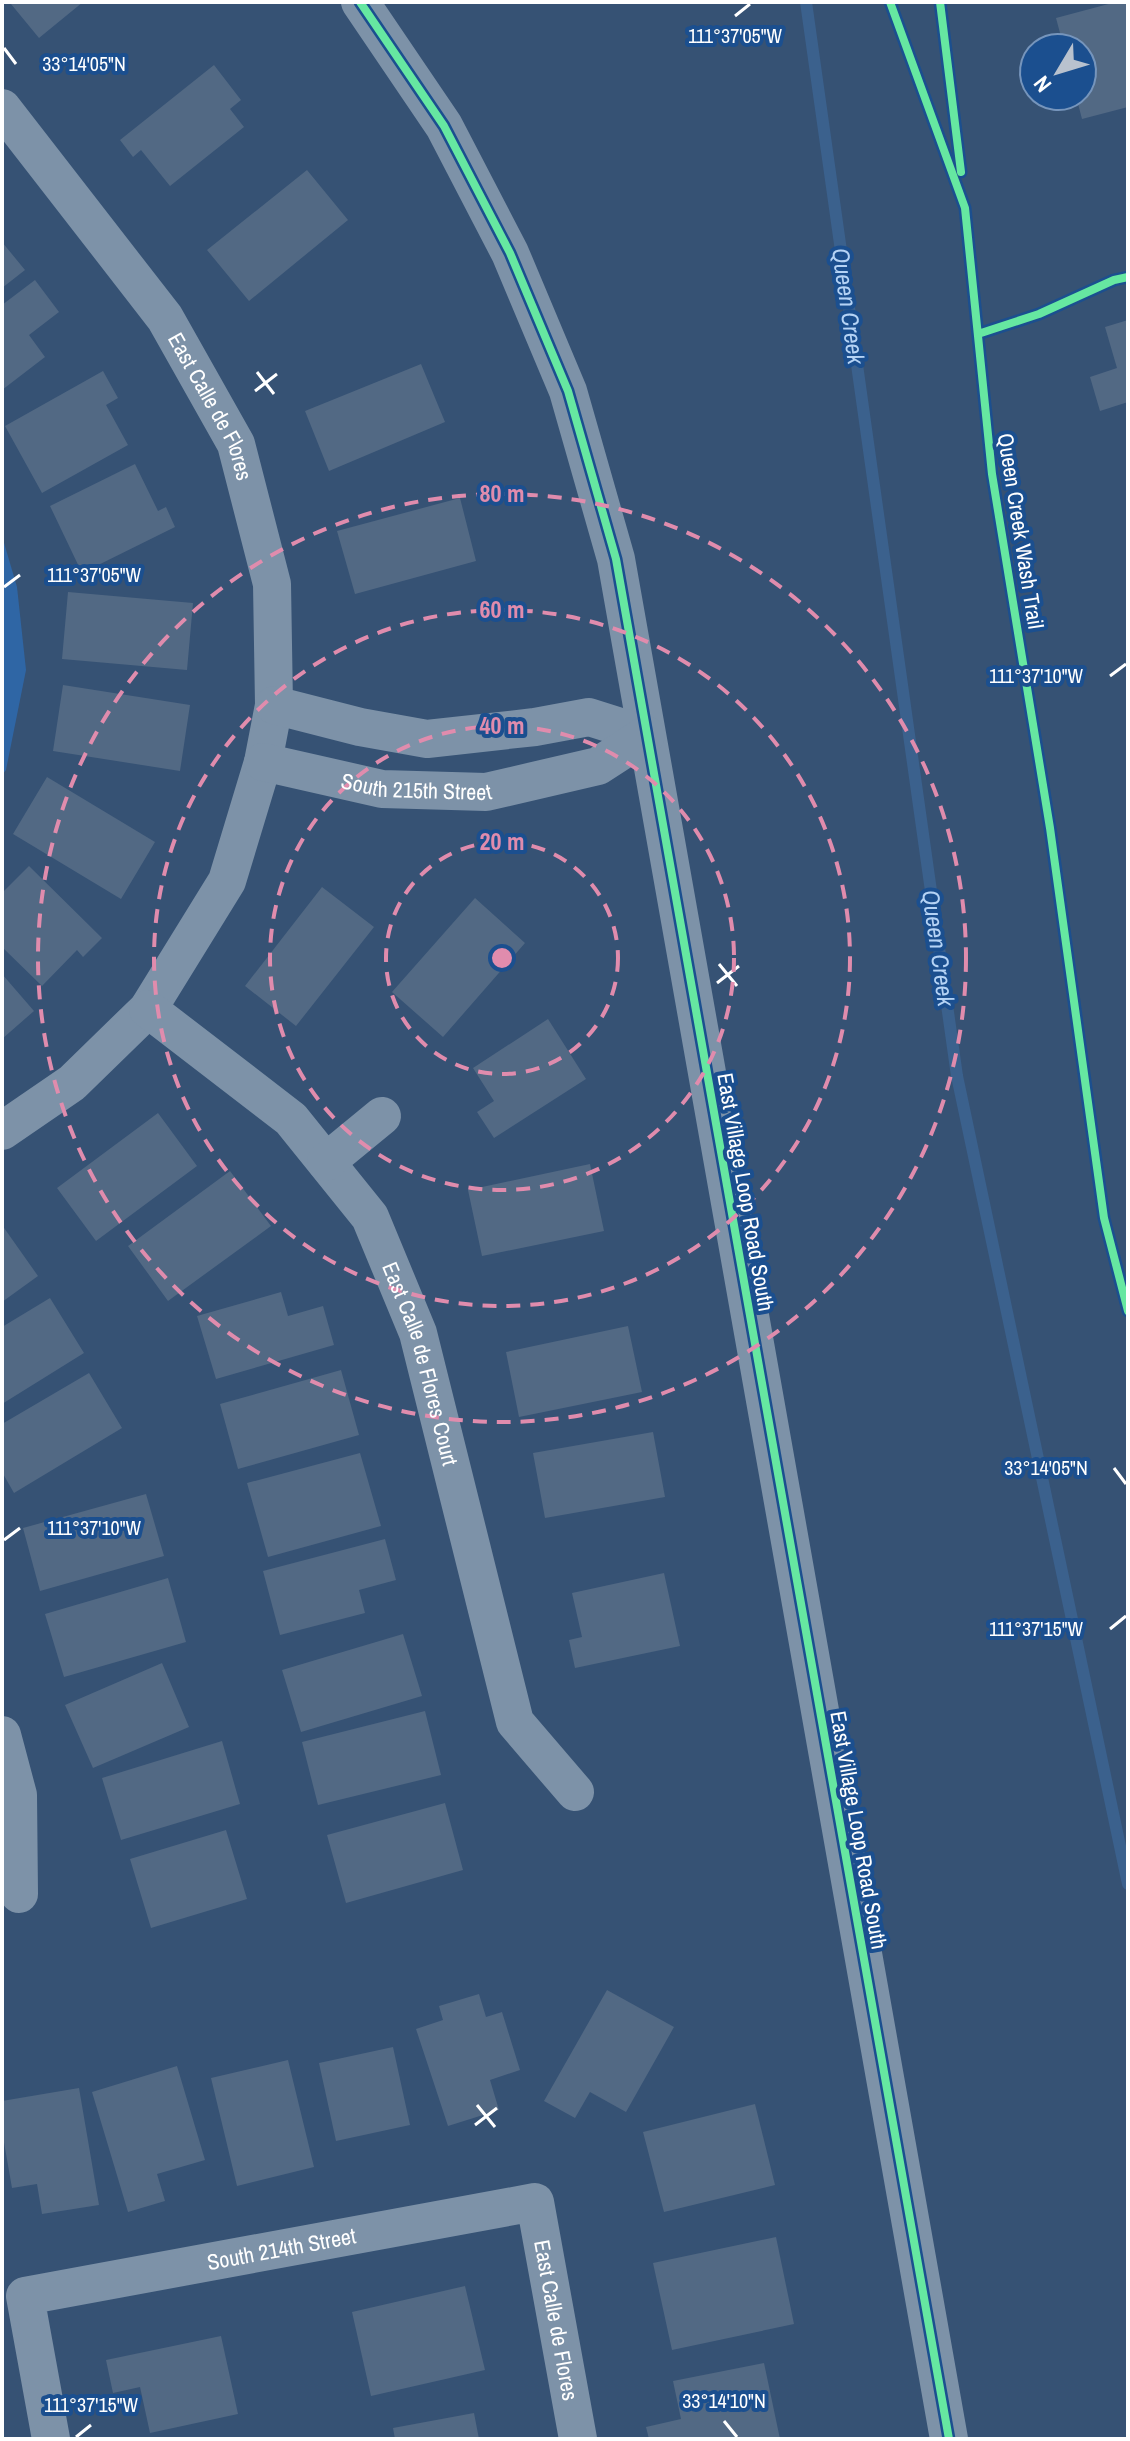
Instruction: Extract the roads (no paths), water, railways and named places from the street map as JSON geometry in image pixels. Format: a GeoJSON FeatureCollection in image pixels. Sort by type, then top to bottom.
{"type":"FeatureCollection","features":[{"type":"Feature","properties":{"kind":"street","name":"East Village Loop Road South"},"geometry":{"type":"LineString","coordinates":[[360,2],[444,126],[510,253],[568,391],[616,559],[949,2439]]}},
{"type":"Feature","properties":{"kind":"street","name":"East Calle de Flores"},"geometry":{"type":"LineString","coordinates":[[2,108],[165,318],[236,444],[272,584],[274,705],[263,762]]}},
{"type":"Feature","properties":{"kind":"street","name":"South 215th Street"},"geometry":{"type":"LineString","coordinates":[[274,705],[360,727],[427,739],[535,727],[589,717],[646,735]]}},
{"type":"Feature","properties":{"kind":"street","name":"South 215th Street"},"geometry":{"type":"LineString","coordinates":[[263,762],[382,789],[486,792],[598,766],[646,735]]}},
{"type":"Feature","properties":{"kind":"street"},"geometry":{"type":"LineString","coordinates":[[2,1131],[72,1083],[148,1009],[227,881],[263,762]]}},
{"type":"Feature","properties":{"kind":"street","name":"East Calle de Flores Court"},"geometry":{"type":"LineString","coordinates":[[148,1009],[291,1119],[370,1217],[418,1333],[515,1722],[575,1792]]}},
{"type":"Feature","properties":{"kind":"street"},"geometry":{"type":"LineString","coordinates":[[326,1162],[382,1116]]}},
{"type":"Feature","properties":{"kind":"street"},"geometry":{"type":"LineString","coordinates":[[2,1735],[18,1795],[19,1894]]}},
{"type":"Feature","properties":{"kind":"street","name":"East Calle de Flores"},"geometry":{"type":"LineString","coordinates":[[535,2202],[578,2439]]}},
{"type":"Feature","properties":{"kind":"street","name":"South 214th Street"},"geometry":{"type":"LineString","coordinates":[[51,2439],[25,2296],[535,2202]]}},
{"type":"Feature","properties":{"kind":"waterway","name":"Queen Creek"},"geometry":{"type":"LineString","coordinates":[[806,2],[957,1076],[1128,1884]]}}]}
